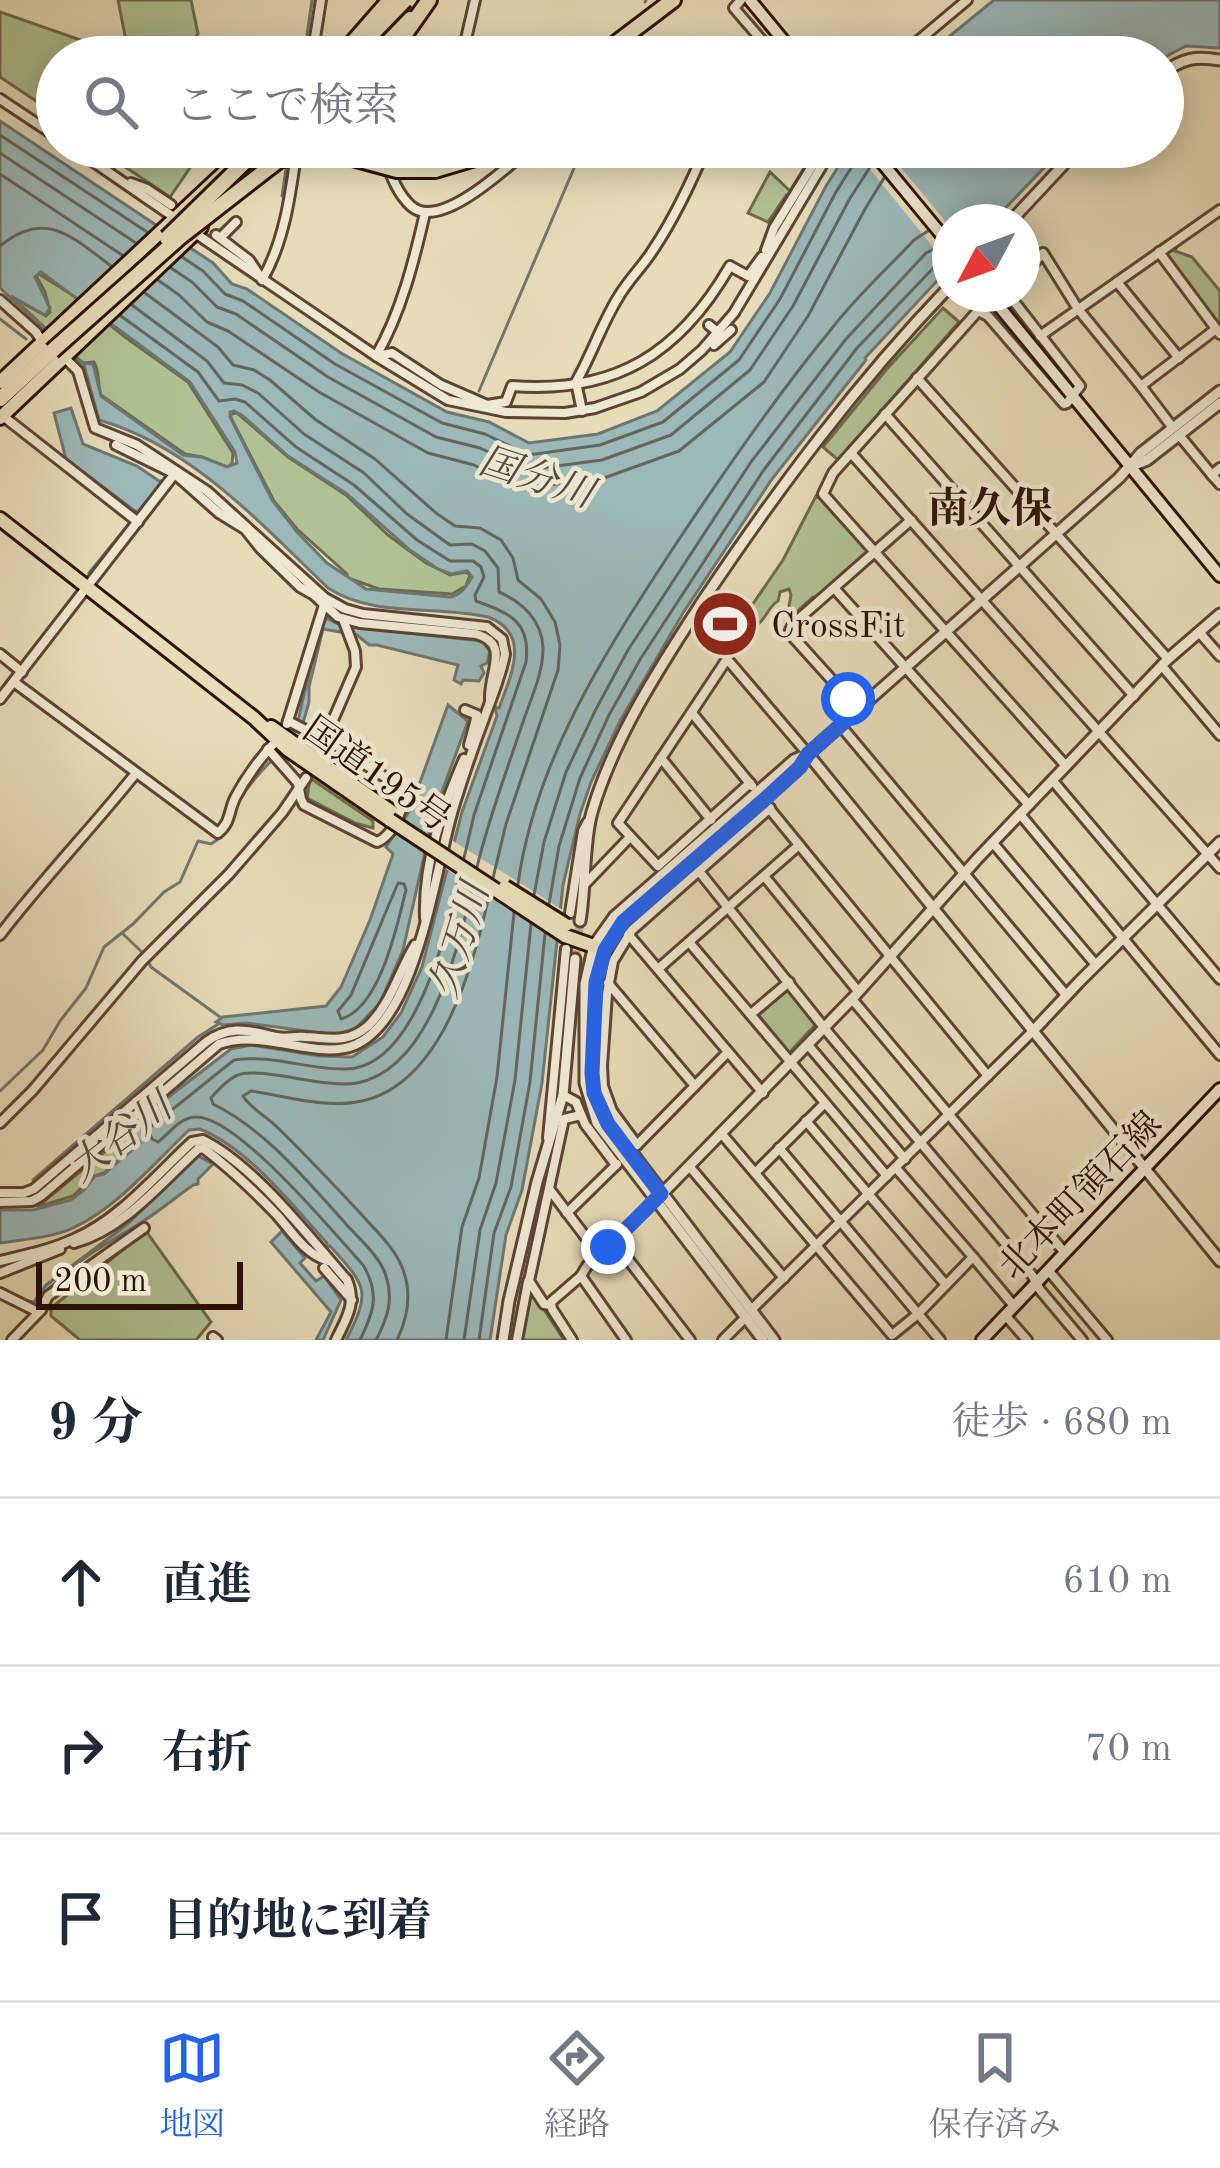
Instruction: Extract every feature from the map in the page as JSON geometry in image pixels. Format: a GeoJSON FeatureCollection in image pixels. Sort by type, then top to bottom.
{"type":"FeatureCollection","features":[{"type":"Feature","properties":{"kind":"highway"},"geometry":{"type":"LineString","coordinates":[[404,36],[429,0]]}},
{"type":"Feature","properties":{"kind":"highway"},"geometry":{"type":"LineString","coordinates":[[626,36],[673,0]]}},
{"type":"Feature","properties":{"kind":"highway"},"geometry":{"type":"LineString","coordinates":[[637,36],[684,0]]}},
{"type":"Feature","properties":{"kind":"highway"},"geometry":{"type":"LineString","coordinates":[[364,36],[396,1],[412,17]]}},
{"type":"Feature","properties":{"kind":"highway"},"geometry":{"type":"LineString","coordinates":[[1,411],[235,168]]}},
{"type":"Feature","properties":{"kind":"highway"},"geometry":{"type":"LineString","coordinates":[[56,351],[180,237],[270,168]]}},
{"type":"Feature","properties":{"kind":"highway"},"geometry":{"type":"LineString","coordinates":[[390,168],[442,168]]}},
{"type":"Feature","properties":{"kind":"main road"},"geometry":{"type":"LineString","coordinates":[[393,36],[429,0]]}},
{"type":"Feature","properties":{"kind":"main road"},"geometry":{"type":"LineString","coordinates":[[750,0],[780,36]]}},
{"type":"Feature","properties":{"kind":"main road"},"geometry":{"type":"LineString","coordinates":[[1,411],[35,385],[56,351],[173,214],[230,168]]}},
{"type":"Feature","properties":{"kind":"main road"},"geometry":{"type":"LineString","coordinates":[[0,382],[56,351],[194,234],[262,168]]}},
{"type":"Feature","properties":{"kind":"main road"},"geometry":{"type":"LineString","coordinates":[[886,168],[932,223]]}},
{"type":"Feature","properties":{"kind":"main road"},"geometry":{"type":"LineString","coordinates":[[994,312],[1072,396],[1220,576]]}},
{"type":"Feature","properties":{"kind":"main road","name":"国道195号"},"geometry":{"type":"LineString","coordinates":[[0,519],[254,718],[392,817],[599,948]]}},
{"type":"Feature","properties":{"kind":"main road","name":"北本町領石線"},"geometry":{"type":"LineString","coordinates":[[982,1340],[1220,1089]]}},
{"type":"Feature","properties":{"kind":"street"},"geometry":{"type":"LineString","coordinates":[[315,36],[321,0]]}},
{"type":"Feature","properties":{"kind":"street"},"geometry":{"type":"LineString","coordinates":[[467,36],[475,0]]}},
{"type":"Feature","properties":{"kind":"street"},"geometry":{"type":"LineString","coordinates":[[740,0],[734,8],[758,36]]}},
{"type":"Feature","properties":{"kind":"street"},"geometry":{"type":"LineString","coordinates":[[924,36],[967,0]]}},
{"type":"Feature","properties":{"kind":"street"},"geometry":{"type":"LineString","coordinates":[[1184,60],[1200,56],[1220,60]]}},
{"type":"Feature","properties":{"kind":"street"},"geometry":{"type":"LineString","coordinates":[[0,99],[36,123]]}},
{"type":"Feature","properties":{"kind":"street"},"geometry":{"type":"LineString","coordinates":[[102,168],[173,214]]}},
{"type":"Feature","properties":{"kind":"street"},"geometry":{"type":"LineString","coordinates":[[262,280],[279,242],[293,168]]}},
{"type":"Feature","properties":{"kind":"street"},"geometry":{"type":"LineString","coordinates":[[389,168],[402,196],[414,210],[425,213],[470,196],[505,168]]}},
{"type":"Feature","properties":{"kind":"street"},"geometry":{"type":"LineString","coordinates":[[582,411],[577,385],[616,300],[676,213],[696,168]]}},
{"type":"Feature","properties":{"kind":"street"},"geometry":{"type":"LineString","coordinates":[[487,407],[508,401],[512,386],[577,385],[620,373],[660,350],[694,320],[730,266],[748,276],[767,254],[774,228],[811,168]]}},
{"type":"Feature","properties":{"kind":"street"},"geometry":{"type":"LineString","coordinates":[[194,234],[448,400],[546,414],[582,411],[641,392],[702,350],[718,333],[820,168]]}},
{"type":"Feature","properties":{"kind":"street"},"geometry":{"type":"LineString","coordinates":[[1027,204],[1060,168]]}},
{"type":"Feature","properties":{"kind":"street"},"geometry":{"type":"LineString","coordinates":[[1040,336],[1220,210]]}},
{"type":"Feature","properties":{"kind":"street"},"geometry":{"type":"LineString","coordinates":[[376,356],[414,260],[425,213]]}},
{"type":"Feature","properties":{"kind":"street"},"geometry":{"type":"LineString","coordinates":[[236,222],[218,237],[249,260],[262,280]]}},
{"type":"Feature","properties":{"kind":"street"},"geometry":{"type":"LineString","coordinates":[[1142,386],[1218,331],[1159,252]]}},
{"type":"Feature","properties":{"kind":"street"},"geometry":{"type":"LineString","coordinates":[[1040,256],[1043,253],[1078,309],[1176,431],[1216,471],[1220,484]]}},
{"type":"Feature","properties":{"kind":"street"},"geometry":{"type":"LineString","coordinates":[[1117,282],[1179,358]]}},
{"type":"Feature","properties":{"kind":"street"},"geometry":{"type":"LineString","coordinates":[[0,304],[77,371],[95,428],[125,438],[176,473],[219,513],[246,527],[345,625],[356,650],[356,667],[322,745]]}},
{"type":"Feature","properties":{"kind":"street"},"geometry":{"type":"LineString","coordinates":[[548,1140],[583,830],[611,762],[650,685],[759,517],[879,362],[932,305]]}},
{"type":"Feature","properties":{"kind":"street"},"geometry":{"type":"LineString","coordinates":[[978,312],[833,473],[824,494],[1066,766]]}},
{"type":"Feature","properties":{"kind":"street"},"geometry":{"type":"LineString","coordinates":[[1022,312],[1080,386],[1072,396]]}},
{"type":"Feature","properties":{"kind":"street"},"geometry":{"type":"LineString","coordinates":[[709,325],[718,333]]}},
{"type":"Feature","properties":{"kind":"street"},"geometry":{"type":"LineString","coordinates":[[691,340],[705,352],[731,330]]}},
{"type":"Feature","properties":{"kind":"street"},"geometry":{"type":"LineString","coordinates":[[917,378],[1056,533],[1220,735]]}},
{"type":"Feature","properties":{"kind":"street"},"geometry":{"type":"LineString","coordinates":[[626,1155],[603,1086],[602,1066],[608,983],[615,956],[628,934],[698,870],[794,760],[808,754],[1220,391]]}},
{"type":"Feature","properties":{"kind":"street"},"geometry":{"type":"LineString","coordinates":[[1176,431],[1220,403]]}},
{"type":"Feature","properties":{"kind":"street"},"geometry":{"type":"LineString","coordinates":[[1,411],[138,522]]}},
{"type":"Feature","properties":{"kind":"street"},"geometry":{"type":"LineString","coordinates":[[885,414],[1134,696]]}},
{"type":"Feature","properties":{"kind":"street"},"geometry":{"type":"LineString","coordinates":[[116,445],[176,473]]}},
{"type":"Feature","properties":{"kind":"street"},"geometry":{"type":"LineString","coordinates":[[851,453],[1220,868]]}},
{"type":"Feature","properties":{"kind":"street"},"geometry":{"type":"LineString","coordinates":[[0,699],[176,473]]}},
{"type":"Feature","properties":{"kind":"street"},"geometry":{"type":"LineString","coordinates":[[858,710],[791,634],[794,623],[911,520]]}},
{"type":"Feature","properties":{"kind":"street"},"geometry":{"type":"LineString","coordinates":[[834,588],[1024,810],[1220,1055]]}},
{"type":"Feature","properties":{"kind":"street"},"geometry":{"type":"LineString","coordinates":[[320,599],[354,612],[494,630],[506,649],[501,674],[466,762]]}},
{"type":"Feature","properties":{"kind":"street"},"geometry":{"type":"LineString","coordinates":[[14,682],[218,833],[230,821],[233,802],[279,736],[320,599]]}},
{"type":"Feature","properties":{"kind":"street"},"geometry":{"type":"LineString","coordinates":[[550,1305],[763,1093],[1165,662],[1220,614]]}},
{"type":"Feature","properties":{"kind":"street"},"geometry":{"type":"LineString","coordinates":[[345,625],[486,637],[496,648],[490,702]]}},
{"type":"Feature","properties":{"kind":"street"},"geometry":{"type":"LineString","coordinates":[[1199,632],[1220,656]]}},
{"type":"Feature","properties":{"kind":"street"},"geometry":{"type":"LineString","coordinates":[[0,654],[22,671]]}},
{"type":"Feature","properties":{"kind":"street"},"geometry":{"type":"LineString","coordinates":[[760,796],[711,820],[658,866],[618,823],[730,659],[1220,1261]]}},
{"type":"Feature","properties":{"kind":"street"},"geometry":{"type":"LineString","coordinates":[[0,1198],[32,1201],[41,1196],[222,1042],[253,1038],[337,1049],[363,1040],[381,1025],[410,971],[431,908],[477,715],[465,710]]}},
{"type":"Feature","properties":{"kind":"street"},"geometry":{"type":"LineString","coordinates":[[692,713],[988,1076]]}},
{"type":"Feature","properties":{"kind":"street"},"geometry":{"type":"LineString","coordinates":[[840,725],[1066,995]]}},
{"type":"Feature","properties":{"kind":"street"},"geometry":{"type":"LineString","coordinates":[[279,736],[322,745],[403,789],[405,798],[384,841],[376,842],[304,805],[303,782],[279,736]]}},
{"type":"Feature","properties":{"kind":"street"},"geometry":{"type":"LineString","coordinates":[[661,758],[711,820]]}},
{"type":"Feature","properties":{"kind":"street"},"geometry":{"type":"LineString","coordinates":[[0,934],[136,773]]}},
{"type":"Feature","properties":{"kind":"street"},"geometry":{"type":"LineString","coordinates":[[1053,781],[1220,979]]}},
{"type":"Feature","properties":{"kind":"street"},"geometry":{"type":"LineString","coordinates":[[0,1123],[142,961],[229,874],[303,782]]}},
{"type":"Feature","properties":{"kind":"street"},"geometry":{"type":"LineString","coordinates":[[760,796],[599,948],[592,1082],[601,1112],[626,1155],[748,1314],[774,1340]]}},
{"type":"Feature","properties":{"kind":"street"},"geometry":{"type":"LineString","coordinates":[[569,929],[585,884],[591,816]]}},
{"type":"Feature","properties":{"kind":"street"},"geometry":{"type":"LineString","coordinates":[[585,884],[630,836]]}},
{"type":"Feature","properties":{"kind":"street"},"geometry":{"type":"LineString","coordinates":[[722,1340],[1220,842]]}},
{"type":"Feature","properties":{"kind":"street"},"geometry":{"type":"LineString","coordinates":[[993,843],[1096,964]]}},
{"type":"Feature","properties":{"kind":"street"},"geometry":{"type":"LineString","coordinates":[[658,969],[799,845]]}},
{"type":"Feature","properties":{"kind":"street"},"geometry":{"type":"LineString","coordinates":[[698,870],[1032,1275],[1077,1338]]}},
{"type":"Feature","properties":{"kind":"street"},"geometry":{"type":"LineString","coordinates":[[764,876],[949,1114],[1065,1252]]}},
{"type":"Feature","properties":{"kind":"street"},"geometry":{"type":"LineString","coordinates":[[628,934],[763,1093]]}},
{"type":"Feature","properties":{"kind":"street"},"geometry":{"type":"LineString","coordinates":[[689,942],[887,1176]]}},
{"type":"Feature","properties":{"kind":"street"},"geometry":{"type":"LineString","coordinates":[[503,1340],[548,1140],[563,1095],[575,959]]}},
{"type":"Feature","properties":{"kind":"street"},"geometry":{"type":"LineString","coordinates":[[751,1014],[789,982]]}},
{"type":"Feature","properties":{"kind":"street"},"geometry":{"type":"LineString","coordinates":[[608,983],[694,1086]]}},
{"type":"Feature","properties":{"kind":"street"},"geometry":{"type":"LineString","coordinates":[[808,1045],[904,1159]]}},
{"type":"Feature","properties":{"kind":"street"},"geometry":{"type":"LineString","coordinates":[[567,1213],[728,1052]]}},
{"type":"Feature","properties":{"kind":"street"},"geometry":{"type":"LineString","coordinates":[[563,1095],[576,1102],[580,1115],[626,1155]]}},
{"type":"Feature","properties":{"kind":"street"},"geometry":{"type":"LineString","coordinates":[[755,1173],[825,1103]]}},
{"type":"Feature","properties":{"kind":"street"},"geometry":{"type":"LineString","coordinates":[[517,1340],[564,1119],[580,1115]]}},
{"type":"Feature","properties":{"kind":"street"},"geometry":{"type":"LineString","coordinates":[[806,1121],[946,1286]]}},
{"type":"Feature","properties":{"kind":"street"},"geometry":{"type":"LineString","coordinates":[[720,1132],[892,1336],[973,1257]]}},
{"type":"Feature","properties":{"kind":"street"},"geometry":{"type":"LineString","coordinates":[[0,1273],[95,1228],[192,1142],[203,1139],[234,1160],[284,1209],[327,1265],[347,1280],[352,1301],[336,1340]]}},
{"type":"Feature","properties":{"kind":"street"},"geometry":{"type":"LineString","coordinates":[[779,1148],[940,1340]]}},
{"type":"Feature","properties":{"kind":"street"},"geometry":{"type":"LineString","coordinates":[[689,1166],[784,1278]]}},
{"type":"Feature","properties":{"kind":"street"},"geometry":{"type":"LineString","coordinates":[[896,1168],[973,1257],[1027,1340]]}},
{"type":"Feature","properties":{"kind":"street"},"geometry":{"type":"LineString","coordinates":[[549,1190],[600,1256]]}},
{"type":"Feature","properties":{"kind":"street"},"geometry":{"type":"LineString","coordinates":[[12,1340],[48,1296],[144,1228]]}},
{"type":"Feature","properties":{"kind":"street"},"geometry":{"type":"LineString","coordinates":[[614,1241],[690,1340]]}},
{"type":"Feature","properties":{"kind":"street"},"geometry":{"type":"LineString","coordinates":[[0,1262],[65,1245]]}},
{"type":"Feature","properties":{"kind":"street"},"geometry":{"type":"LineString","coordinates":[[1048,1270],[1108,1340]]}},
{"type":"Feature","properties":{"kind":"street"},"geometry":{"type":"LineString","coordinates":[[581,1276],[626,1340]]}},
{"type":"Feature","properties":{"kind":"street"},"geometry":{"type":"LineString","coordinates":[[529,1281],[572,1340]]}},
{"type":"Feature","properties":{"kind":"street"},"geometry":{"type":"LineString","coordinates":[[0,1293],[38,1312]]}},
{"type":"Feature","properties":{"kind":"street"},"geometry":{"type":"LineString","coordinates":[[748,1314],[763,1340]]}},
{"type":"Feature","properties":{"kind":"green space"},"geometry":{"type":"Polygon","coordinates":[[[118,0],[191,0],[196,36],[125,36],[118,0]]]}},
{"type":"Feature","properties":{"kind":"green space"},"geometry":{"type":"Polygon","coordinates":[[[0,12],[69,36],[36,36],[36,101],[0,77],[0,12]]]}},
{"type":"Feature","properties":{"kind":"green space"},"geometry":{"type":"Polygon","coordinates":[[[127,168],[190,168],[170,197],[127,168]]]}},
{"type":"Feature","properties":{"kind":"green space"},"geometry":{"type":"Polygon","coordinates":[[[808,168],[773,223],[787,194],[768,222],[748,213],[770,172],[790,191],[808,168]]]}},
{"type":"Feature","properties":{"kind":"green space"},"geometry":{"type":"Polygon","coordinates":[[[1177,246],[1175,251],[1192,257],[1220,291],[1220,327],[1162,251],[1177,246]]]}},
{"type":"Feature","properties":{"kind":"green space"},"geometry":{"type":"Polygon","coordinates":[[[39,274],[188,382],[233,453],[232,464],[227,467],[185,454],[101,395],[94,362],[83,363],[10,296],[46,316],[50,312],[39,274]]]}},
{"type":"Feature","properties":{"kind":"green space"},"geometry":{"type":"Polygon","coordinates":[[[939,312],[948,312],[959,322],[838,460],[823,447],[939,312]]]}},
{"type":"Feature","properties":{"kind":"green space"},"geometry":{"type":"Polygon","coordinates":[[[237,413],[426,563],[450,575],[470,575],[466,586],[452,594],[379,589],[348,578],[274,501],[231,418],[237,413]]]}},
{"type":"Feature","properties":{"kind":"green space"},"geometry":{"type":"Polygon","coordinates":[[[816,496],[868,552],[794,614],[789,589],[780,592],[753,635],[746,627],[746,614],[783,560],[816,496]]]}},
{"type":"Feature","properties":{"kind":"green space"},"geometry":{"type":"Polygon","coordinates":[[[310,778],[373,821],[373,828],[307,798],[310,778]]]}},
{"type":"Feature","properties":{"kind":"green space"},"geometry":{"type":"Polygon","coordinates":[[[789,987],[818,1022],[789,1053],[756,1012],[789,987]]]}},
{"type":"Feature","properties":{"kind":"green space"},"geometry":{"type":"Polygon","coordinates":[[[131,1130],[139,1143],[104,1173],[73,1196],[37,1207],[131,1130]]]}},
{"type":"Feature","properties":{"kind":"green space"},"geometry":{"type":"Polygon","coordinates":[[[146,1231],[211,1322],[196,1340],[80,1340],[51,1316],[51,1308],[146,1231]]]}},
{"type":"Feature","properties":{"kind":"green space"},"geometry":{"type":"Polygon","coordinates":[[[532,1291],[564,1340],[520,1340],[532,1291]]]}},
{"type":"Feature","properties":{"kind":"water"},"geometry":{"type":"Polygon","coordinates":[[[994,0],[1220,0],[1220,48],[1184,47],[1184,36],[950,36],[994,0]]]}},
{"type":"Feature","properties":{"kind":"water"},"geometry":{"type":"Polygon","coordinates":[[[0,121],[36,145],[36,168],[70,168],[213,263],[232,284],[247,289],[341,353],[447,412],[489,422],[529,443],[598,434],[657,411],[730,352],[770,293],[838,168],[1044,168],[1009,204],[932,204],[932,286],[865,358],[772,479],[683,613],[620,721],[591,782],[563,885],[542,1083],[522,1190],[506,1235],[490,1340],[346,1340],[360,1310],[358,1280],[252,1164],[200,1129],[189,1130],[134,1184],[89,1219],[56,1234],[0,1243],[0,1210],[33,1210],[71,1200],[140,1143],[132,1125],[231,1049],[251,1045],[352,1057],[383,1037],[401,1013],[422,967],[462,812],[515,656],[510,633],[488,617],[365,604],[328,588],[194,468],[133,432],[99,420],[84,365],[0,288],[0,121]],[[41,272],[35,277],[50,308],[45,315],[11,296],[83,363],[93,364],[101,396],[183,455],[227,467],[237,463],[235,452],[190,382],[41,272]],[[230,412],[272,500],[327,563],[366,589],[450,597],[466,587],[472,577],[467,571],[451,574],[438,569],[347,494],[288,456],[243,416],[230,412]]]}},
{"type":"Feature","properties":{"kind":"water"},"geometry":{"type":"Polygon","coordinates":[[[71,408],[83,444],[164,481],[139,514],[66,459],[54,413],[71,408]]]}},
{"type":"Feature","properties":{"kind":"water"},"geometry":{"type":"Polygon","coordinates":[[[322,616],[342,626],[482,641],[490,651],[487,663],[481,666],[484,673],[479,681],[463,680],[461,684],[454,680],[458,665],[369,645],[357,635],[323,629],[303,723],[298,721],[322,616]]]}},
{"type":"Feature","properties":{"kind":"water"},"geometry":{"type":"Polygon","coordinates":[[[448,705],[468,721],[433,816],[403,950],[380,1003],[356,1028],[336,1035],[216,1022],[223,1017],[326,1006],[341,987],[393,854],[386,847],[410,810],[448,705]]]}},
{"type":"Feature","properties":{"kind":"water"},"geometry":{"type":"Polygon","coordinates":[[[198,1156],[213,1164],[198,1184],[79,1262],[36,1307],[21,1300],[34,1302],[46,1285],[125,1226],[198,1156]]]}},
{"type":"Feature","properties":{"kind":"water"},"geometry":{"type":"Polygon","coordinates":[[[282,1231],[305,1258],[300,1263],[316,1281],[324,1276],[341,1300],[323,1340],[316,1340],[331,1312],[271,1242],[282,1231]]]}},
{"type":"Feature","properties":{"kind":"pier"},"geometry":{"type":"Polygon","coordinates":[[[869,168],[901,168],[932,205],[932,246],[869,168]]]}},
{"type":"Feature","properties":{"kind":"pier"},"geometry":{"type":"Polygon","coordinates":[[[450,839],[566,912],[562,944],[443,867],[450,839]]]}},
{"type":"Feature","properties":{"kind":"waterway"},"geometry":{"type":"LineString","coordinates":[[307,36],[312,0]]}},
{"type":"Feature","properties":{"kind":"waterway"},"geometry":{"type":"LineString","coordinates":[[479,391],[574,168]]}},
{"type":"Feature","properties":{"kind":"waterway"},"geometry":{"type":"LineString","coordinates":[[282,196],[286,169]]}},
{"type":"Feature","properties":{"kind":"waterway"},"geometry":{"type":"LineString","coordinates":[[0,319],[26,339]]}},
{"type":"Feature","properties":{"kind":"waterway"},"geometry":{"type":"LineString","coordinates":[[89,573],[128,525]]}},
{"type":"Feature","properties":{"kind":"waterway"},"geometry":{"type":"LineString","coordinates":[[0,1091],[43,1050],[86,988],[104,947],[180,882],[198,841],[211,844],[223,834],[243,795],[273,759]]}},
{"type":"Feature","properties":{"kind":"waterway"},"geometry":{"type":"LineString","coordinates":[[123,934],[151,967],[220,1017]]}},
{"type":"Feature","properties":{"kind":"waterway","name":"大谷川"},"geometry":{"type":"LineString","coordinates":[[33,1180],[220,1023]]}},
{"type":"Feature","properties":{"kind":"tunnel"},"geometry":{"type":"LineString","coordinates":[[575,959],[580,921]]}},
{"type":"Feature","properties":{"kind":"place","name":"CrossFit"},"geometry":{"type":"Point","coordinates":[725,624]}},
{"type":"Feature","properties":{"kind":"district","name":"南久保"},"geometry":{"type":"Point","coordinates":[990,507]}},
{"type":"Feature","properties":{"kind":"route"},"geometry":{"type":"LineString","coordinates":[[608,1247],[661,1194],[608,1124],[594,1093],[596,982],[605,950],[623,922],[763,801],[858,710],[848,699]]}},
{"type":"Feature","properties":{"kind":"water label","name":"国分川"},"geometry":{"type":"Point","coordinates":[537,476]}},
{"type":"Feature","properties":{"kind":"water label","name":"久万川"},"geometry":{"type":"Point","coordinates":[458,940]}}]}
